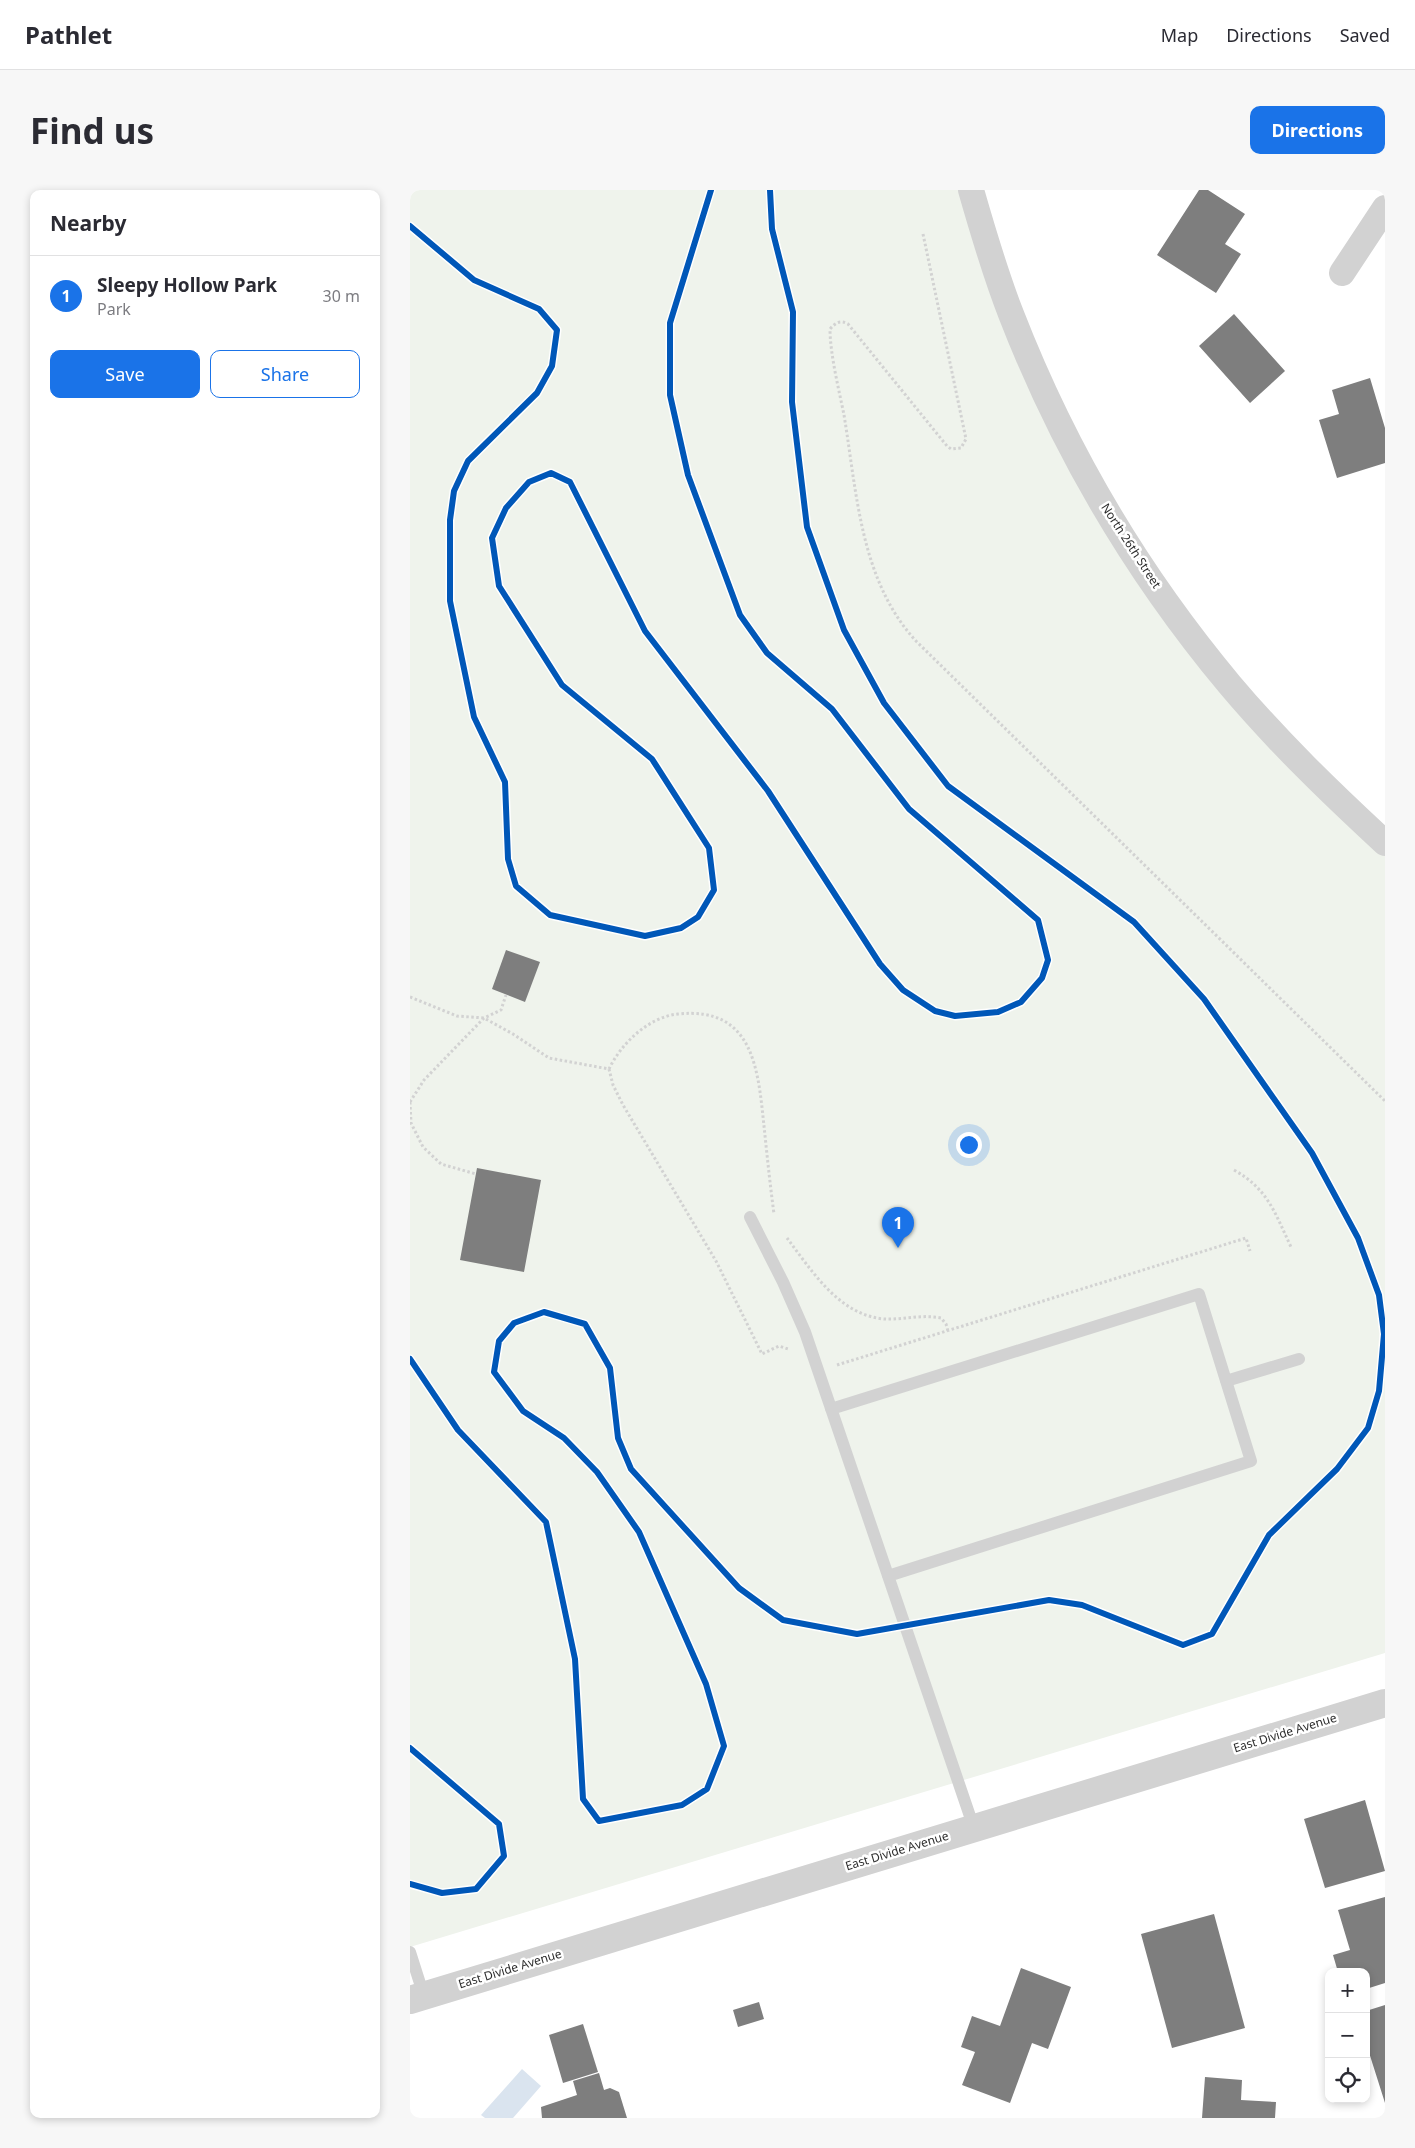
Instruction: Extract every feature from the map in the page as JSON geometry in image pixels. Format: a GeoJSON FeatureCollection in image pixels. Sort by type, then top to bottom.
{"type":"FeatureCollection","features":[{"type":"Feature","properties":{"kind":"street","name":"North 26th Street"},"geometry":{"type":"LineString","coordinates":[[971,190],[992,261],[1028,354],[1086,474],[1119,531],[1190,635],[1230,686],[1316,778],[1385,843]]}},
{"type":"Feature","properties":{"kind":"street"},"geometry":{"type":"LineString","coordinates":[[1342,273],[1385,208]]}},
{"type":"Feature","properties":{"kind":"street","name":"East Divide Avenue"},"geometry":{"type":"LineString","coordinates":[[417,1998],[1385,1703]]}},
{"type":"Feature","properties":{"kind":"lane"},"geometry":{"type":"LineString","coordinates":[[750,1217],[806,1332],[974,1828]]}},
{"type":"Feature","properties":{"kind":"lane"},"geometry":{"type":"LineString","coordinates":[[831,1409],[1199,1294],[1251,1462],[888,1576]]}},
{"type":"Feature","properties":{"kind":"lane"},"geometry":{"type":"LineString","coordinates":[[1226,1381],[1299,1359]]}},
{"type":"Feature","properties":{"kind":"lane"},"geometry":{"type":"LineString","coordinates":[[410,1952],[417,1998]]}},
{"type":"Feature","properties":{"kind":"path"},"geometry":{"type":"LineString","coordinates":[[923,234],[966,438],[961,448],[951,449],[947,446],[848,324],[838,322],[830,329],[864,539],[886,600],[900,622],[916,641],[1385,1101]]}},
{"type":"Feature","properties":{"kind":"path"},"geometry":{"type":"LineString","coordinates":[[476,1174],[442,1164],[423,1147],[410,1123],[410,1102],[424,1080],[484,1018],[501,1010],[506,995]]}},
{"type":"Feature","properties":{"kind":"path"},"geometry":{"type":"LineString","coordinates":[[410,997],[457,1016],[484,1018],[513,1034],[548,1058],[608,1069]]}},
{"type":"Feature","properties":{"kind":"path"},"geometry":{"type":"LineString","coordinates":[[774,1218],[758,1073],[747,1045],[740,1034],[730,1026],[708,1015],[699,1013],[673,1014],[642,1030],[616,1054],[608,1069],[613,1085],[716,1261],[762,1354],[779,1346],[788,1349],[797,1377],[1246,1238],[1250,1251]]}},
{"type":"Feature","properties":{"kind":"path"},"geometry":{"type":"LineString","coordinates":[[1234,1170],[1248,1178],[1267,1198],[1291,1247]]}},
{"type":"Feature","properties":{"kind":"path"},"geometry":{"type":"LineString","coordinates":[[783,1233],[829,1290],[842,1302],[855,1310],[869,1317],[883,1319],[923,1316],[941,1318],[946,1324],[948,1331]]}},
{"type":"Feature","properties":{"kind":"shaded area"},"geometry":{"type":"Polygon","coordinates":[[[410,190],[971,190],[992,261],[1153,583],[1385,843],[1385,1653],[410,1947],[410,190]]]}},
{"type":"Feature","properties":{"kind":"shaded area"},"geometry":{"type":"Polygon","coordinates":[[[522,2069],[541,2086],[513,2118],[485,2118],[481,2115],[522,2069]]]}},
{"type":"Feature","properties":{"kind":"building"},"geometry":{"type":"Polygon","coordinates":[[[1199,190],[1208,190],[1245,214],[1225,244],[1241,254],[1216,293],[1157,255],[1199,190]]]}},
{"type":"Feature","properties":{"kind":"building"},"geometry":{"type":"Polygon","coordinates":[[[1234,314],[1285,371],[1250,403],[1199,346],[1234,314]]]}},
{"type":"Feature","properties":{"kind":"building"},"geometry":{"type":"Polygon","coordinates":[[[1370,378],[1385,428],[1385,463],[1337,478],[1319,420],[1339,414],[1332,390],[1370,378]]]}},
{"type":"Feature","properties":{"kind":"building"},"geometry":{"type":"Polygon","coordinates":[[[506,950],[540,962],[525,1002],[492,989],[506,950]]]}},
{"type":"Feature","properties":{"kind":"building"},"geometry":{"type":"Polygon","coordinates":[[[477,1168],[541,1180],[524,1272],[460,1260],[477,1168]]]}},
{"type":"Feature","properties":{"kind":"building"},"geometry":{"type":"Polygon","coordinates":[[[1365,1800],[1385,1871],[1325,1888],[1304,1819],[1365,1800]]]}},
{"type":"Feature","properties":{"kind":"building"},"geometry":{"type":"Polygon","coordinates":[[[1385,1897],[1385,1983],[1370,1988],[1370,1968],[1337,1968],[1333,1955],[1350,1950],[1338,1910],[1385,1897]]]}},
{"type":"Feature","properties":{"kind":"building"},"geometry":{"type":"Polygon","coordinates":[[[1214,1914],[1245,2028],[1172,2048],[1141,1934],[1214,1914]]]}},
{"type":"Feature","properties":{"kind":"building"},"geometry":{"type":"Polygon","coordinates":[[[1021,1968],[1071,1987],[1048,2049],[1032,2043],[1010,2103],[962,2085],[975,2052],[961,2047],[972,2016],[1000,2026],[1021,1968]]]}},
{"type":"Feature","properties":{"kind":"building"},"geometry":{"type":"Polygon","coordinates":[[[759,2002],[764,2019],[738,2027],[733,2010],[759,2002]]]}},
{"type":"Feature","properties":{"kind":"building"},"geometry":{"type":"Polygon","coordinates":[[[1385,2005],[1385,2103],[1370,2056],[1370,2010],[1385,2005]]]}},
{"type":"Feature","properties":{"kind":"building"},"geometry":{"type":"Polygon","coordinates":[[[583,2024],[598,2072],[563,2083],[549,2035],[583,2024]]]}},
{"type":"Feature","properties":{"kind":"building"},"geometry":{"type":"Polygon","coordinates":[[[599,2073],[604,2090],[610,2088],[619,2092],[627,2118],[542,2118],[541,2107],[577,2095],[573,2081],[599,2073]]]}},
{"type":"Feature","properties":{"kind":"building"},"geometry":{"type":"Polygon","coordinates":[[[1205,2077],[1242,2080],[1241,2100],[1276,2102],[1275,2118],[1202,2118],[1205,2077]]]}},
{"type":"Feature","properties":{"kind":"cycle path"},"geometry":{"type":"LineString","coordinates":[[410,226],[474,280],[539,309],[557,330],[552,366],[537,393],[468,461],[454,491],[450,520],[450,601],[474,717],[505,782],[508,859],[516,886],[550,915],[645,936],[681,928],[698,917],[714,890],[709,848],[652,759],[562,685],[499,586],[492,538],[506,508],[529,482],[551,473],[570,482],[645,631],[768,791],[880,964],[903,990],[935,1011],[955,1016],[998,1012],[1021,1002],[1042,978],[1048,960],[1038,920],[909,809],[832,709],[767,653],[740,615],[688,475],[670,395],[670,323],[711,190]]}},
{"type":"Feature","properties":{"kind":"cycle path"},"geometry":{"type":"LineString","coordinates":[[410,1359],[458,1430],[546,1522],[575,1659],[583,1799],[599,1821],[682,1805],[707,1789],[724,1746],[706,1684],[639,1532],[597,1472],[564,1438],[523,1411],[494,1372],[499,1341],[514,1323],[544,1312],[585,1324],[610,1368],[618,1438],[631,1469],[739,1588],[783,1620],[857,1634],[1049,1600],[1082,1605],[1183,1645],[1212,1634],[1269,1535],[1337,1469],[1368,1428],[1379,1391],[1384,1334],[1379,1295],[1358,1238],[1312,1153],[1204,999],[1134,922],[948,786],[884,703],[844,630],[807,527],[792,402],[793,312],[772,229],[770,190]]}},
{"type":"Feature","properties":{"kind":"cycle path"},"geometry":{"type":"LineString","coordinates":[[410,1748],[499,1824],[504,1856],[476,1889],[442,1893],[410,1884]]}},
{"type":"Feature","properties":{"kind":"place","name":"Sleepy Hollow Park"},"geometry":{"type":"Point","coordinates":[898,1248]}}]}
